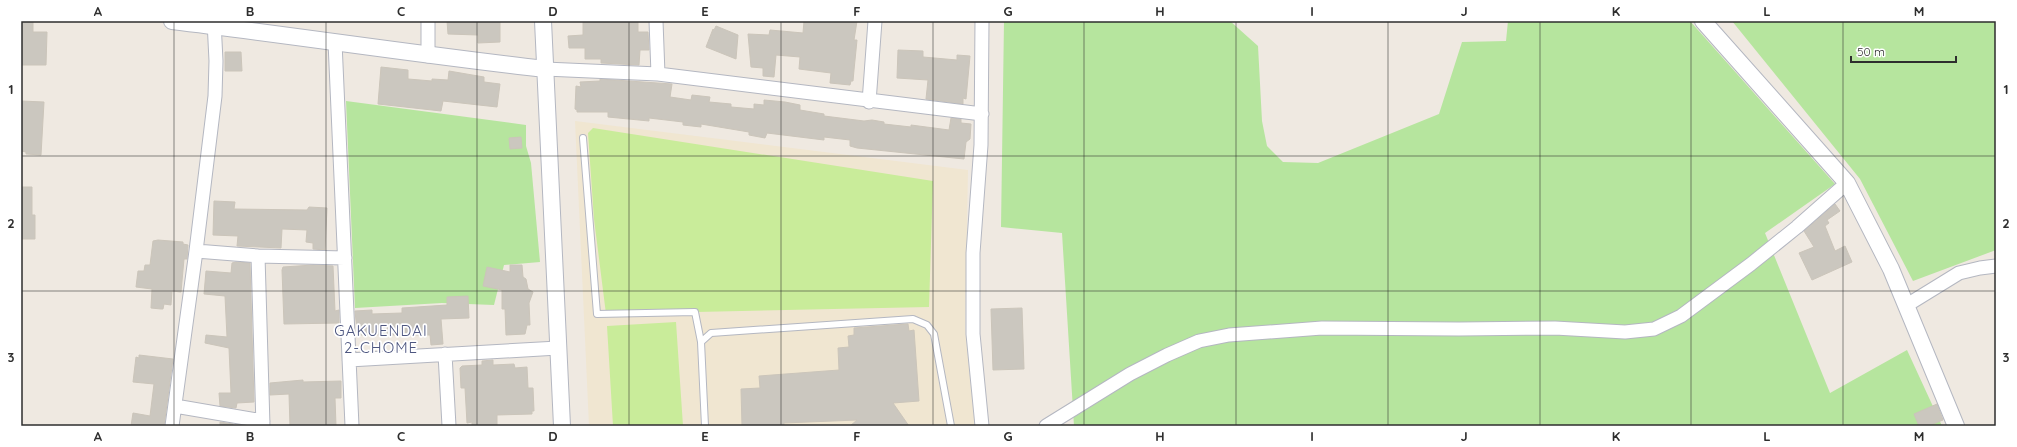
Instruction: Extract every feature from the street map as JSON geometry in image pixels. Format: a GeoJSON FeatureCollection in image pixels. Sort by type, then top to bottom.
{"type":"FeatureCollection","features":[{"type":"Feature","properties":{"kind":"street"},"geometry":{"type":"LineString","coordinates":[[172,21],[214,24],[428,56],[546,69],[658,74],[869,102],[982,114]]}},
{"type":"Feature","properties":{"kind":"street"},"geometry":{"type":"LineString","coordinates":[[428,21],[428,56]]}},
{"type":"Feature","properties":{"kind":"street"},"geometry":{"type":"LineString","coordinates":[[543,21],[562,426]]}},
{"type":"Feature","properties":{"kind":"street"},"geometry":{"type":"LineString","coordinates":[[656,21],[658,74]]}},
{"type":"Feature","properties":{"kind":"street"},"geometry":{"type":"LineString","coordinates":[[869,102],[875,21]]}},
{"type":"Feature","properties":{"kind":"street"},"geometry":{"type":"LineString","coordinates":[[982,21],[981,145],[973,253],[973,334],[982,426]]}},
{"type":"Feature","properties":{"kind":"street"},"geometry":{"type":"LineString","coordinates":[[1703,21],[1847,183],[1891,269],[1956,426]]}},
{"type":"Feature","properties":{"kind":"street"},"geometry":{"type":"LineString","coordinates":[[172,426],[215,96],[216,61],[214,24]]}},
{"type":"Feature","properties":{"kind":"street"},"geometry":{"type":"LineString","coordinates":[[335,42],[352,426]]}},
{"type":"Feature","properties":{"kind":"street"},"geometry":{"type":"LineString","coordinates":[[1046,426],[1130,374],[1166,355],[1199,341],[1229,335],[1322,328],[1460,330],[1555,328],[1625,332],[1654,330],[1681,316],[1751,264],[1797,227],[1847,183]]}},
{"type":"Feature","properties":{"kind":"street"},"geometry":{"type":"LineString","coordinates":[[196,251],[258,256],[344,258]]}},
{"type":"Feature","properties":{"kind":"street"},"geometry":{"type":"LineString","coordinates":[[175,406],[263,423],[258,256]]}},
{"type":"Feature","properties":{"kind":"street"},"geometry":{"type":"LineString","coordinates":[[1907,305],[1959,273],[1996,266]]}},
{"type":"Feature","properties":{"kind":"street"},"geometry":{"type":"LineString","coordinates":[[350,360],[558,348]]}},
{"type":"Feature","properties":{"kind":"street"},"geometry":{"type":"LineString","coordinates":[[445,354],[449,426]]}},
{"type":"Feature","properties":{"kind":"lane"},"geometry":{"type":"LineString","coordinates":[[583,138],[597,314],[695,312],[701,342],[705,426]]}},
{"type":"Feature","properties":{"kind":"lane"},"geometry":{"type":"LineString","coordinates":[[701,342],[711,333],[913,319],[927,325],[934,334],[951,426]]}},
{"type":"Feature","properties":{"kind":"shaded area"},"geometry":{"type":"Polygon","coordinates":[[[575,121],[968,170],[965,329],[975,426],[589,426],[575,121]]]}},
{"type":"Feature","properties":{"kind":"green space"},"geometry":{"type":"Polygon","coordinates":[[[1004,21],[1230,21],[1258,46],[1262,121],[1267,146],[1283,162],[1318,163],[1439,114],[1462,42],[1506,41],[1508,21],[1690,21],[1835,184],[1765,233],[1830,393],[1907,350],[1942,426],[1074,426],[1062,233],[1001,227],[1004,21]]]}},
{"type":"Feature","properties":{"kind":"green space"},"geometry":{"type":"Polygon","coordinates":[[[1732,21],[1996,21],[1996,250],[1913,281],[1860,179],[1732,21]]]}},
{"type":"Feature","properties":{"kind":"green space"},"geometry":{"type":"Polygon","coordinates":[[[346,101],[526,125],[526,146],[531,163],[540,262],[504,265],[494,305],[442,303],[355,308],[346,101]]]}},
{"type":"Feature","properties":{"kind":"green space"},"geometry":{"type":"Polygon","coordinates":[[[593,128],[933,181],[929,307],[606,314],[594,219],[588,133],[593,128]]]}},
{"type":"Feature","properties":{"kind":"green space"},"geometry":{"type":"Polygon","coordinates":[[[676,322],[683,426],[613,426],[607,326],[676,322]]]}},
{"type":"Feature","properties":{"kind":"building"},"geometry":{"type":"Polygon","coordinates":[[[21,21],[33,21],[33,32],[47,32],[46,65],[21,65],[21,21]]]}},
{"type":"Feature","properties":{"kind":"building"},"geometry":{"type":"Polygon","coordinates":[[[447,21],[500,21],[500,42],[478,43],[478,35],[448,34],[447,21]]]}},
{"type":"Feature","properties":{"kind":"building"},"geometry":{"type":"Polygon","coordinates":[[[583,21],[638,21],[638,32],[648,32],[649,50],[640,50],[639,65],[601,63],[601,59],[585,59],[585,48],[569,48],[568,36],[583,35],[583,21]]]}},
{"type":"Feature","properties":{"kind":"building"},"geometry":{"type":"Polygon","coordinates":[[[804,21],[857,21],[854,40],[857,40],[853,81],[851,81],[850,85],[830,83],[831,73],[799,69],[800,57],[776,55],[774,77],[763,76],[763,68],[751,67],[748,34],[769,35],[770,30],[803,33],[804,21]]]}},
{"type":"Feature","properties":{"kind":"building"},"geometry":{"type":"Polygon","coordinates":[[[716,26],[738,35],[736,59],[706,47],[713,29],[714,30],[716,26]]]}},
{"type":"Feature","properties":{"kind":"building"},"geometry":{"type":"Polygon","coordinates":[[[898,50],[923,51],[923,57],[957,60],[957,55],[970,56],[966,99],[963,98],[963,104],[926,99],[928,80],[897,78],[898,50]]]}},
{"type":"Feature","properties":{"kind":"building"},"geometry":{"type":"Polygon","coordinates":[[[225,52],[241,52],[242,71],[225,71],[225,52]]]}},
{"type":"Feature","properties":{"kind":"building"},"geometry":{"type":"Polygon","coordinates":[[[381,67],[408,70],[408,79],[432,81],[432,79],[448,80],[449,71],[484,77],[484,82],[500,84],[497,107],[443,101],[441,111],[378,104],[381,67]]]}},
{"type":"Feature","properties":{"kind":"building"},"geometry":{"type":"Polygon","coordinates":[[[600,79],[672,84],[670,97],[691,100],[692,95],[710,97],[709,102],[731,104],[731,107],[754,109],[754,104],[764,105],[764,100],[785,102],[800,105],[800,110],[824,114],[824,116],[864,121],[872,120],[884,122],[884,124],[911,127],[911,125],[949,130],[951,118],[961,119],[961,123],[971,124],[970,139],[966,142],[964,159],[857,148],[850,146],[850,140],[824,137],[824,140],[767,133],[765,138],[749,135],[749,132],[701,124],[701,127],[683,125],[683,122],[649,118],[649,121],[608,117],[608,112],[577,112],[575,109],[576,86],[581,87],[580,82],[600,81],[600,79]]]}},
{"type":"Feature","properties":{"kind":"building"},"geometry":{"type":"Polygon","coordinates":[[[21,101],[44,102],[41,155],[26,154],[26,152],[21,151],[21,101]]]}},
{"type":"Feature","properties":{"kind":"building"},"geometry":{"type":"Polygon","coordinates":[[[521,137],[522,148],[510,149],[509,138],[521,137]]]}},
{"type":"Feature","properties":{"kind":"building"},"geometry":{"type":"Polygon","coordinates":[[[21,187],[32,187],[32,215],[35,215],[35,239],[21,239],[21,187]]]}},
{"type":"Feature","properties":{"kind":"building"},"geometry":{"type":"Polygon","coordinates":[[[214,201],[235,202],[234,209],[307,210],[309,207],[327,208],[325,250],[313,249],[313,243],[306,242],[307,230],[282,229],[281,248],[237,246],[238,236],[213,235],[214,201]]]}},
{"type":"Feature","properties":{"kind":"building"},"geometry":{"type":"Polygon","coordinates":[[[1835,204],[1840,211],[1827,220],[1829,223],[1825,226],[1835,251],[1845,246],[1852,262],[1812,280],[1799,253],[1814,247],[1804,231],[1835,204]]]}},
{"type":"Feature","properties":{"kind":"building"},"geometry":{"type":"Polygon","coordinates":[[[153,241],[183,242],[183,244],[188,245],[187,259],[184,259],[181,292],[172,291],[171,305],[164,304],[163,309],[151,308],[152,289],[136,287],[138,271],[144,271],[145,265],[150,265],[153,241]]]}},
{"type":"Feature","properties":{"kind":"building"},"geometry":{"type":"Polygon","coordinates":[[[232,263],[250,263],[254,402],[237,403],[236,408],[220,406],[219,393],[231,393],[229,348],[205,343],[206,335],[227,337],[225,296],[204,294],[206,271],[231,273],[232,263]]]}},
{"type":"Feature","properties":{"kind":"building"},"geometry":{"type":"Polygon","coordinates":[[[313,265],[333,266],[335,311],[339,310],[339,323],[284,324],[283,267],[313,265]]]}},
{"type":"Feature","properties":{"kind":"building"},"geometry":{"type":"Polygon","coordinates":[[[510,265],[522,265],[523,277],[526,279],[528,289],[533,292],[529,303],[530,325],[527,325],[525,334],[506,335],[505,309],[502,309],[502,290],[483,286],[487,267],[510,272],[510,265]]]}},
{"type":"Feature","properties":{"kind":"building"},"geometry":{"type":"Polygon","coordinates":[[[468,296],[469,318],[441,319],[443,344],[431,345],[430,335],[360,335],[360,331],[357,331],[355,311],[372,310],[372,314],[402,313],[402,308],[447,305],[447,297],[468,296]]]}},
{"type":"Feature","properties":{"kind":"building"},"geometry":{"type":"Polygon","coordinates":[[[1022,308],[1024,369],[993,370],[991,309],[1022,308]]]}},
{"type":"Feature","properties":{"kind":"building"},"geometry":{"type":"Polygon","coordinates":[[[908,324],[909,331],[914,330],[919,401],[893,403],[909,426],[850,426],[857,420],[784,423],[784,426],[742,426],[741,389],[760,388],[759,376],[839,370],[838,348],[849,347],[848,336],[854,335],[854,328],[908,324]]]}},
{"type":"Feature","properties":{"kind":"building"},"geometry":{"type":"Polygon","coordinates":[[[139,355],[173,359],[164,426],[131,426],[133,413],[150,416],[154,384],[133,382],[136,357],[139,358],[139,355]]]}},
{"type":"Feature","properties":{"kind":"building"},"geometry":{"type":"Polygon","coordinates":[[[493,360],[493,365],[514,364],[515,368],[527,367],[528,388],[533,388],[534,411],[532,411],[532,414],[497,415],[497,426],[472,426],[472,422],[467,423],[465,388],[461,388],[460,368],[462,366],[482,365],[482,361],[493,360]]]}},
{"type":"Feature","properties":{"kind":"building"},"geometry":{"type":"Polygon","coordinates":[[[303,380],[303,382],[341,381],[341,398],[335,398],[336,426],[290,426],[289,394],[270,395],[270,383],[303,380]]]}},
{"type":"Feature","properties":{"kind":"building"},"geometry":{"type":"Polygon","coordinates":[[[1937,404],[1943,420],[1928,426],[1919,426],[1914,414],[1937,404]]]}},
{"type":"Feature","properties":{"kind":"building"},"geometry":{"type":"Polygon","coordinates":[[[220,422],[233,424],[233,426],[220,426],[220,422]]]}},
{"type":"Feature","properties":{"kind":"district","name":"GAKUENDAI 2-CHOME"},"geometry":{"type":"Point","coordinates":[381,338]}}]}
